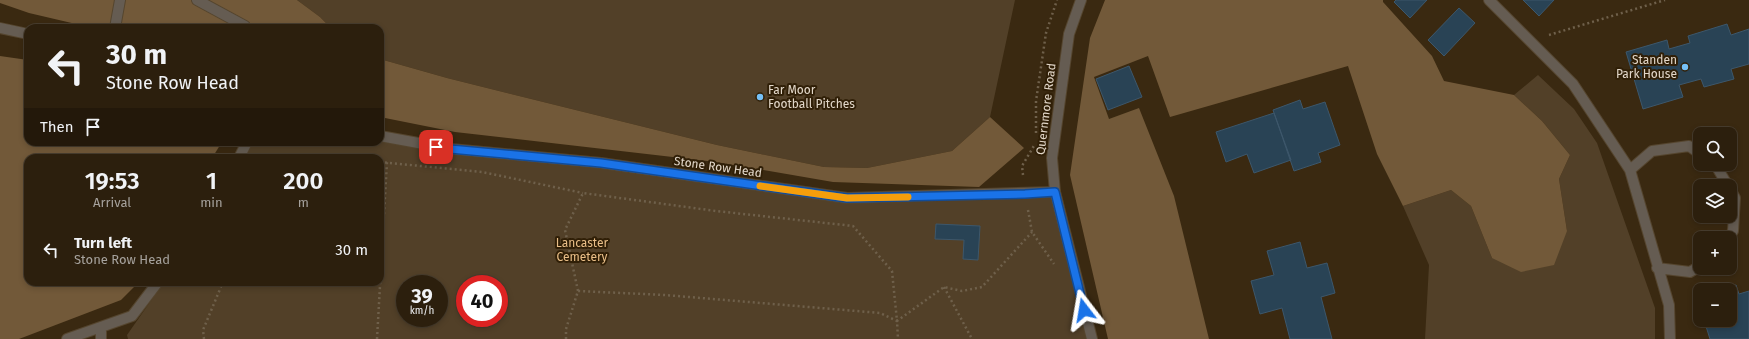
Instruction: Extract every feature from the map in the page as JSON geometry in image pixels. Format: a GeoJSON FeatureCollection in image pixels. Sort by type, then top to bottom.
{"type":"FeatureCollection","features":[{"type":"Feature","properties":{"kind":"street"},"geometry":{"type":"LineString","coordinates":[[116,24],[120,0]]}},
{"type":"Feature","properties":{"kind":"street"},"geometry":{"type":"LineString","coordinates":[[197,0],[241,24]]}},
{"type":"Feature","properties":{"kind":"street","name":"Quernmore Road"},"geometry":{"type":"LineString","coordinates":[[1081,0],[1069,34],[1052,158],[1055,192],[1092,339]]}},
{"type":"Feature","properties":{"kind":"street"},"geometry":{"type":"LineString","coordinates":[[1489,0],[1574,84],[1630,170],[1669,306],[1670,339]]}},
{"type":"Feature","properties":{"kind":"street"},"geometry":{"type":"LineString","coordinates":[[0,28],[24,33]]}},
{"type":"Feature","properties":{"kind":"street","name":"Stone Row Head"},"geometry":{"type":"LineString","coordinates":[[384,137],[450,149],[601,163],[847,198],[1055,192]]}},
{"type":"Feature","properties":{"kind":"street"},"geometry":{"type":"LineString","coordinates":[[1630,170],[1652,151],[1689,146],[1693,149]]}},
{"type":"Feature","properties":{"kind":"street"},"geometry":{"type":"LineString","coordinates":[[1657,268],[1690,272],[1693,270]]}},
{"type":"Feature","properties":{"kind":"street"},"geometry":{"type":"LineString","coordinates":[[67,339],[132,316],[155,286]]}},
{"type":"Feature","properties":{"kind":"street"},"geometry":{"type":"LineString","coordinates":[[101,327],[101,339]]}},
{"type":"Feature","properties":{"kind":"path"},"geometry":{"type":"LineString","coordinates":[[1529,40],[1666,0]]}},
{"type":"Feature","properties":{"kind":"path"},"geometry":{"type":"LineString","coordinates":[[384,215],[387,162],[482,172],[583,193],[716,211],[853,226],[892,270],[898,339]]}},
{"type":"Feature","properties":{"kind":"path"},"geometry":{"type":"LineString","coordinates":[[566,339],[566,329],[578,291],[565,230],[583,193]]}},
{"type":"Feature","properties":{"kind":"path"},"geometry":{"type":"LineString","coordinates":[[897,321],[944,287],[962,291],[982,287],[1032,232]]}},
{"type":"Feature","properties":{"kind":"path"},"geometry":{"type":"LineString","coordinates":[[204,339],[203,330],[221,286]]}},
{"type":"Feature","properties":{"kind":"path"},"geometry":{"type":"LineString","coordinates":[[377,339],[380,286]]}},
{"type":"Feature","properties":{"kind":"path"},"geometry":{"type":"LineString","coordinates":[[944,287],[972,339]]}},
{"type":"Feature","properties":{"kind":"path"},"geometry":{"type":"LineString","coordinates":[[578,291],[665,295],[880,313],[897,321]]}},
{"type":"Feature","properties":{"kind":"green space","name":"Far Moor Football Pitches"},"geometry":{"type":"Polygon","coordinates":[[[297,0],[1015,0],[990,117],[952,151],[867,168],[824,167],[717,145],[447,78],[384,60],[384,24],[327,24],[297,0]]]}},
{"type":"Feature","properties":{"kind":"green space"},"geometry":{"type":"Polygon","coordinates":[[[1538,75],[1574,109],[1597,143],[1655,308],[1655,339],[1425,339],[1429,265],[1403,206],[1451,190],[1471,206],[1492,258],[1567,231],[1559,179],[1570,155],[1542,121],[1514,95],[1538,75]]]}},
{"type":"Feature","properties":{"kind":"green space","name":"Lancaster Cemetery"},"geometry":{"type":"Polygon","coordinates":[[[384,137],[847,198],[1055,192],[1092,339],[128,339],[127,335],[161,286],[384,286],[384,154],[241,154],[245,146],[384,146],[384,137]]]}},
{"type":"Feature","properties":{"kind":"shaded area"},"geometry":{"type":"Polygon","coordinates":[[[0,0],[297,0],[327,24],[76,24],[29,13],[0,3],[0,0]]]}},
{"type":"Feature","properties":{"kind":"shaded area"},"geometry":{"type":"Polygon","coordinates":[[[1105,0],[1383,0],[1383,2],[1432,56],[1444,81],[1514,95],[1542,121],[1570,155],[1559,179],[1567,231],[1554,265],[1521,272],[1492,258],[1471,206],[1451,190],[1403,206],[1377,154],[1348,66],[1170,117],[1148,56],[1094,77],[1109,119],[1139,108],[1174,196],[1209,339],[1108,339],[1070,175],[1090,38],[1105,0]]]}},
{"type":"Feature","properties":{"kind":"shaded area"},"geometry":{"type":"Polygon","coordinates":[[[0,56],[24,59],[24,146],[220,146],[214,154],[24,154],[24,286],[135,286],[121,300],[19,339],[0,339],[0,56]]]}},
{"type":"Feature","properties":{"kind":"shaded area"},"geometry":{"type":"Polygon","coordinates":[[[384,60],[447,78],[717,145],[824,167],[867,168],[952,151],[990,117],[1024,148],[979,187],[833,182],[716,162],[455,132],[384,118],[384,60]]]}},
{"type":"Feature","properties":{"kind":"building"},"geometry":{"type":"Polygon","coordinates":[[[1396,0],[1427,0],[1410,18],[1394,2],[1396,0]]]}},
{"type":"Feature","properties":{"kind":"building"},"geometry":{"type":"Polygon","coordinates":[[[1523,0],[1554,0],[1539,16],[1523,0]]]}},
{"type":"Feature","properties":{"kind":"building"},"geometry":{"type":"Polygon","coordinates":[[[1459,8],[1475,23],[1444,56],[1428,40],[1459,8]]]}},
{"type":"Feature","properties":{"kind":"building","name":"Standen Park House"},"geometry":{"type":"Polygon","coordinates":[[[1727,24],[1731,35],[1749,29],[1749,64],[1731,69],[1734,79],[1704,87],[1701,79],[1679,85],[1683,97],[1643,109],[1626,52],[1667,40],[1669,49],[1690,43],[1688,36],[1727,24]]]}},
{"type":"Feature","properties":{"kind":"building"},"geometry":{"type":"Polygon","coordinates":[[[1129,66],[1142,97],[1108,110],[1096,79],[1129,66]]]}},
{"type":"Feature","properties":{"kind":"building"},"geometry":{"type":"Polygon","coordinates":[[[1300,100],[1303,109],[1325,102],[1340,145],[1318,153],[1321,162],[1294,171],[1273,110],[1300,100]]]}},
{"type":"Feature","properties":{"kind":"building"},"geometry":{"type":"Polygon","coordinates":[[[1274,113],[1291,160],[1254,173],[1247,154],[1226,162],[1216,132],[1274,113]]]}},
{"type":"Feature","properties":{"kind":"building"},"geometry":{"type":"Polygon","coordinates":[[[936,224],[980,226],[978,260],[963,259],[964,240],[935,239],[936,224]]]}},
{"type":"Feature","properties":{"kind":"building"},"geometry":{"type":"Polygon","coordinates":[[[1300,242],[1307,268],[1327,263],[1335,293],[1321,297],[1332,339],[1290,339],[1282,308],[1260,314],[1251,281],[1274,275],[1267,251],[1300,242]]]}},
{"type":"Feature","properties":{"kind":"building"},"geometry":{"type":"Polygon","coordinates":[[[1737,288],[1739,294],[1749,291],[1749,339],[1710,339],[1706,327],[1737,327],[1737,288]]]}},
{"type":"Feature","properties":{"kind":"slow traffic"},"geometry":{"type":"LineString","coordinates":[[760,186],[847,198],[908,197]]}},
{"type":"Feature","properties":{"kind":"place","name":"Standen Park House"},"geometry":{"type":"Point","coordinates":[1685,67]}},
{"type":"Feature","properties":{"kind":"place","name":"Far Moor Football Pitches"},"geometry":{"type":"Point","coordinates":[760,97]}},
{"type":"Feature","properties":{"kind":"route"},"geometry":{"type":"LineString","coordinates":[[436,147],[601,163],[847,198],[1055,192],[1084,310]]}}]}
